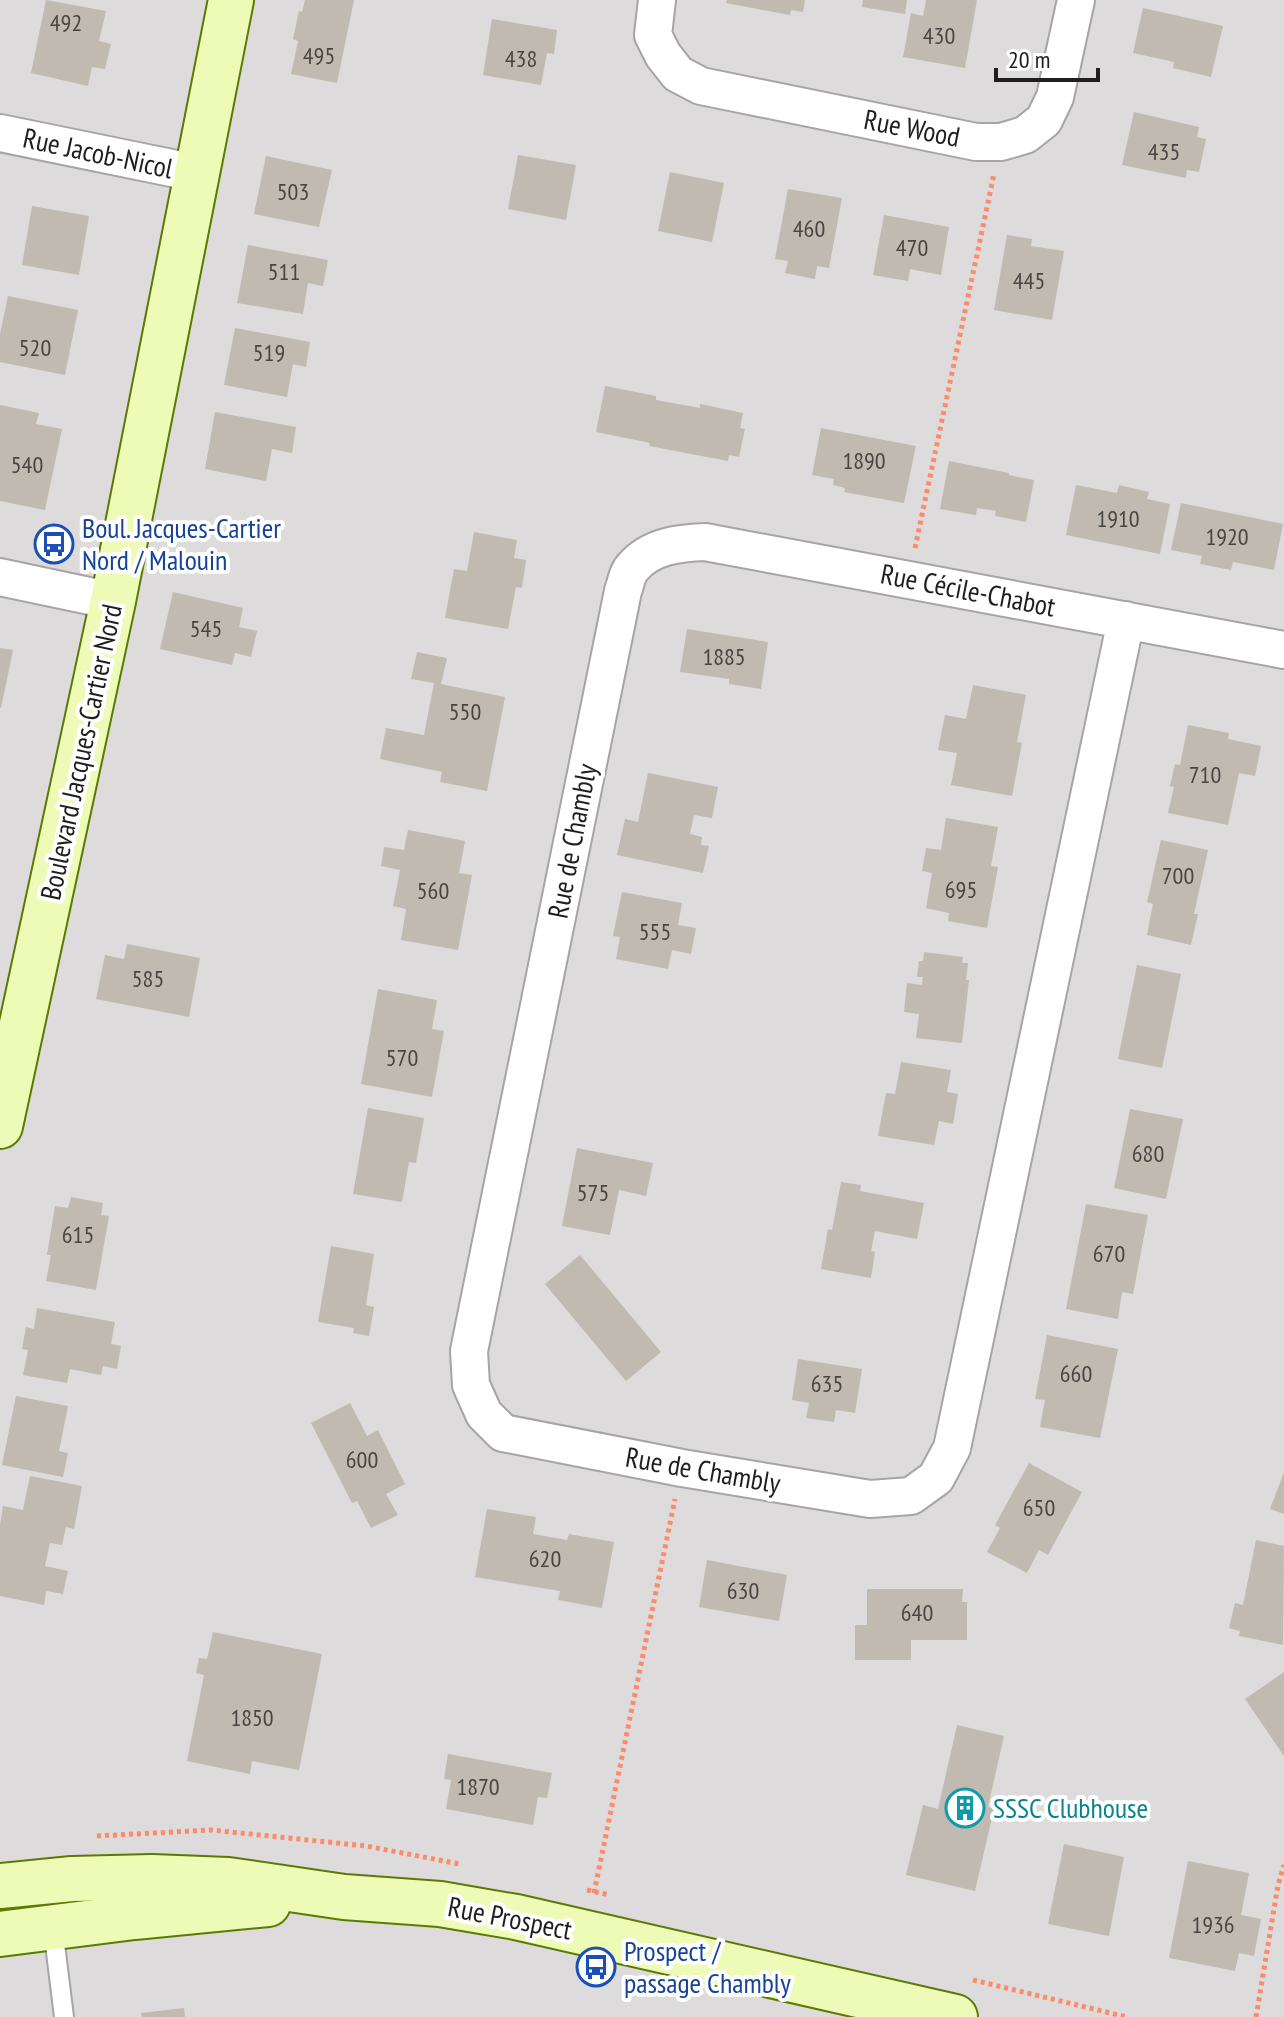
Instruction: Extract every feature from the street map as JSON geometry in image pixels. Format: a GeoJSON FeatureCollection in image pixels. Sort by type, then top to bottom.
{"type":"FeatureCollection","features":[{"type":"Feature","properties":{"kind":"street","name":"Boulevard Jacques-Cartier Nord"},"geometry":{"type":"LineString","coordinates":[[0,1126],[113,601],[231,0]]}},
{"type":"Feature","properties":{"kind":"street","name":"Rue Wood"},"geometry":{"type":"LineString","coordinates":[[657,0],[653,35],[663,55],[678,74],[701,86],[976,142],[1001,142],[1025,135],[1044,120],[1055,97],[1076,0]]}},
{"type":"Feature","properties":{"kind":"street","name":"Rue Jacob-Nicol"},"geometry":{"type":"LineString","coordinates":[[0,133],[196,173]]}},
{"type":"Feature","properties":{"kind":"street","name":"Rue Cécile-Chabot"},"geometry":{"type":"LineString","coordinates":[[651,551],[683,543],[705,542],[1284,650]]}},
{"type":"Feature","properties":{"kind":"street","name":"Rue de Chambly"},"geometry":{"type":"LineString","coordinates":[[651,551],[630,568],[623,591],[469,1351],[471,1385],[484,1414],[503,1433],[682,1468],[870,1499],[911,1496],[936,1478],[952,1448],[1126,620]]}},
{"type":"Feature","properties":{"kind":"street"},"geometry":{"type":"LineString","coordinates":[[0,577],[113,601]]}},
{"type":"Feature","properties":{"kind":"street","name":"Rue Prospect"},"geometry":{"type":"LineString","coordinates":[[0,1886],[72,1879],[152,1877],[228,1880],[344,1897],[440,1904],[516,1917],[955,2017]]}},
{"type":"Feature","properties":{"kind":"street","name":"Rue Prospect"},"geometry":{"type":"LineString","coordinates":[[0,1934],[134,1917],[344,1897]]}},
{"type":"Feature","properties":{"kind":"lane"},"geometry":{"type":"LineString","coordinates":[[53,1928],[64,2017]]}},
{"type":"Feature","properties":{"kind":"path"},"geometry":{"type":"LineString","coordinates":[[909,579],[1001,142]]}},
{"type":"Feature","properties":{"kind":"path"},"geometry":{"type":"LineString","coordinates":[[586,1933],[682,1468]]}},
{"type":"Feature","properties":{"kind":"path"},"geometry":{"type":"LineString","coordinates":[[1256,2017],[1284,1865]]}},
{"type":"Feature","properties":{"kind":"shaded area"},"geometry":{"type":"Polygon","coordinates":[[[0,0],[1284,0],[1284,2017],[0,2017],[0,0]]]}},
{"type":"Feature","properties":{"kind":"building"},"geometry":{"type":"Polygon","coordinates":[[[46,0],[106,11],[99,41],[111,44],[105,69],[92,67],[88,86],[31,73],[46,0]]]}},
{"type":"Feature","properties":{"kind":"building"},"geometry":{"type":"Polygon","coordinates":[[[305,0],[354,0],[337,83],[291,74],[298,41],[293,39],[299,11],[302,12],[305,0]]]}},
{"type":"Feature","properties":{"kind":"building"},"geometry":{"type":"Polygon","coordinates":[[[727,0],[805,0],[803,12],[791,10],[790,15],[726,3],[727,0]]]}},
{"type":"Feature","properties":{"kind":"building"},"geometry":{"type":"Polygon","coordinates":[[[863,0],[907,0],[905,14],[862,7],[863,0]]]}},
{"type":"Feature","properties":{"kind":"building"},"geometry":{"type":"Polygon","coordinates":[[[926,0],[977,0],[965,68],[903,57],[911,13],[923,16],[926,0]]]}},
{"type":"Feature","properties":{"kind":"building"},"geometry":{"type":"Polygon","coordinates":[[[1143,8],[1223,26],[1211,77],[1173,68],[1174,62],[1133,53],[1143,8]]]}},
{"type":"Feature","properties":{"kind":"building"},"geometry":{"type":"Polygon","coordinates":[[[492,19],[557,30],[554,54],[547,53],[541,85],[483,75],[492,19]]]}},
{"type":"Feature","properties":{"kind":"building"},"geometry":{"type":"Polygon","coordinates":[[[1134,112],[1199,127],[1197,137],[1206,139],[1199,172],[1187,170],[1186,178],[1122,165],[1134,112]]]}},
{"type":"Feature","properties":{"kind":"building"},"geometry":{"type":"Polygon","coordinates":[[[518,155],[576,165],[566,220],[508,209],[518,155]]]}},
{"type":"Feature","properties":{"kind":"building"},"geometry":{"type":"Polygon","coordinates":[[[266,156],[332,170],[319,227],[254,214],[266,156]]]}},
{"type":"Feature","properties":{"kind":"building"},"geometry":{"type":"Polygon","coordinates":[[[670,172],[724,183],[712,242],[658,231],[670,172]]]}},
{"type":"Feature","properties":{"kind":"building"},"geometry":{"type":"Polygon","coordinates":[[[788,189],[842,198],[829,268],[817,266],[815,279],[785,273],[788,261],[775,259],[788,189]]]}},
{"type":"Feature","properties":{"kind":"building"},"geometry":{"type":"Polygon","coordinates":[[[32,206],[89,216],[79,275],[22,265],[32,206]]]}},
{"type":"Feature","properties":{"kind":"building"},"geometry":{"type":"Polygon","coordinates":[[[884,215],[949,227],[941,275],[910,269],[908,281],[873,275],[884,215]]]}},
{"type":"Feature","properties":{"kind":"building"},"geometry":{"type":"Polygon","coordinates":[[[1007,235],[1032,239],[1031,246],[1064,251],[1052,320],[994,310],[1007,235]]]}},
{"type":"Feature","properties":{"kind":"building"},"geometry":{"type":"Polygon","coordinates":[[[248,245],[328,260],[323,286],[308,283],[303,314],[237,303],[248,245]]]}},
{"type":"Feature","properties":{"kind":"building"},"geometry":{"type":"Polygon","coordinates":[[[8,296],[78,310],[65,375],[0,362],[0,334],[8,296]]]}},
{"type":"Feature","properties":{"kind":"building"},"geometry":{"type":"Polygon","coordinates":[[[235,328],[310,342],[306,367],[293,364],[287,397],[224,385],[235,328]]]}},
{"type":"Feature","properties":{"kind":"building"},"geometry":{"type":"Polygon","coordinates":[[[605,386],[656,396],[656,400],[700,408],[700,404],[743,413],[740,428],[745,429],[739,457],[729,455],[728,461],[596,432],[605,386]]]}},
{"type":"Feature","properties":{"kind":"building"},"geometry":{"type":"Polygon","coordinates":[[[0,405],[39,413],[36,424],[62,429],[45,510],[0,501],[0,405]]]}},
{"type":"Feature","properties":{"kind":"building"},"geometry":{"type":"Polygon","coordinates":[[[215,412],[296,427],[292,453],[272,449],[266,481],[205,469],[215,412]]]}},
{"type":"Feature","properties":{"kind":"building"},"geometry":{"type":"Polygon","coordinates":[[[821,428],[916,446],[904,503],[844,492],[845,488],[833,485],[834,479],[812,475],[821,428]]]}},
{"type":"Feature","properties":{"kind":"building"},"geometry":{"type":"Polygon","coordinates":[[[949,461],[1034,480],[1026,522],[995,516],[996,511],[977,508],[976,515],[940,509],[949,461]]]}},
{"type":"Feature","properties":{"kind":"building"},"geometry":{"type":"Polygon","coordinates":[[[1076,485],[1117,493],[1119,485],[1149,492],[1147,499],[1170,504],[1160,554],[1066,535],[1076,485]]]}},
{"type":"Feature","properties":{"kind":"building"},"geometry":{"type":"Polygon","coordinates":[[[1181,503],[1283,524],[1274,570],[1233,562],[1231,570],[1200,564],[1202,556],[1171,550],[1181,503]]]}},
{"type":"Feature","properties":{"kind":"building"},"geometry":{"type":"Polygon","coordinates":[[[474,532],[517,540],[514,558],[526,560],[522,588],[516,587],[508,629],[445,618],[454,569],[467,571],[474,532]]]}},
{"type":"Feature","properties":{"kind":"building"},"geometry":{"type":"Polygon","coordinates":[[[173,592],[243,608],[239,627],[257,631],[251,657],[235,653],[232,665],[160,649],[173,592]]]}},
{"type":"Feature","properties":{"kind":"building"},"geometry":{"type":"Polygon","coordinates":[[[687,629],[768,642],[761,689],[729,684],[729,679],[680,672],[687,629]]]}},
{"type":"Feature","properties":{"kind":"building"},"geometry":{"type":"Polygon","coordinates":[[[0,648],[13,650],[1,708],[0,708],[0,648]]]}},
{"type":"Feature","properties":{"kind":"building"},"geometry":{"type":"Polygon","coordinates":[[[417,652],[447,658],[441,684],[505,697],[487,791],[440,782],[442,772],[380,759],[386,728],[424,735],[434,683],[411,679],[417,652]]]}},
{"type":"Feature","properties":{"kind":"building"},"geometry":{"type":"Polygon","coordinates":[[[973,685],[1026,695],[1017,742],[1022,743],[1012,796],[951,785],[957,753],[938,750],[945,715],[966,719],[973,685]]]}},
{"type":"Feature","properties":{"kind":"building"},"geometry":{"type":"Polygon","coordinates":[[[1188,725],[1229,733],[1228,739],[1261,746],[1255,776],[1239,773],[1228,825],[1168,813],[1175,764],[1180,765],[1188,725]]]}},
{"type":"Feature","properties":{"kind":"building"},"geometry":{"type":"Polygon","coordinates":[[[648,773],[718,787],[712,818],[694,815],[690,834],[702,837],[701,845],[709,846],[703,873],[617,855],[625,819],[638,822],[648,773]]]}},
{"type":"Feature","properties":{"kind":"building"},"geometry":{"type":"Polygon","coordinates":[[[946,818],[998,827],[991,866],[998,867],[987,928],[948,921],[949,913],[926,908],[932,873],[922,871],[926,848],[941,850],[946,818]]]}},
{"type":"Feature","properties":{"kind":"building"},"geometry":{"type":"Polygon","coordinates":[[[408,830],[465,841],[459,873],[472,875],[458,950],[401,940],[406,909],[393,906],[400,870],[381,866],[384,847],[404,850],[408,830]]]}},
{"type":"Feature","properties":{"kind":"building"},"geometry":{"type":"Polygon","coordinates":[[[1161,840],[1208,850],[1194,914],[1198,914],[1191,945],[1147,935],[1153,904],[1147,902],[1161,840]]]}},
{"type":"Feature","properties":{"kind":"building"},"geometry":{"type":"Polygon","coordinates":[[[622,892],[682,903],[678,925],[696,928],[691,954],[672,950],[668,969],[616,959],[620,937],[613,936],[622,892]]]}},
{"type":"Feature","properties":{"kind":"building"},"geometry":{"type":"Polygon","coordinates":[[[127,944],[200,958],[189,1017],[96,999],[105,955],[124,959],[127,944]]]}},
{"type":"Feature","properties":{"kind":"building"},"geometry":{"type":"Polygon","coordinates":[[[924,952],[963,957],[962,963],[968,963],[962,1043],[916,1038],[919,1014],[904,1012],[907,983],[922,985],[923,977],[917,977],[924,952]]]}},
{"type":"Feature","properties":{"kind":"building"},"geometry":{"type":"Polygon","coordinates":[[[1137,965],[1181,974],[1162,1068],[1118,1059],[1137,965]]]}},
{"type":"Feature","properties":{"kind":"building"},"geometry":{"type":"Polygon","coordinates":[[[378,989],[437,1000],[432,1029],[444,1031],[432,1097],[361,1084],[378,989]]]}},
{"type":"Feature","properties":{"kind":"building"},"geometry":{"type":"Polygon","coordinates":[[[901,1062],[951,1070],[947,1092],[958,1094],[953,1124],[939,1121],[934,1145],[878,1136],[886,1093],[895,1094],[901,1062]]]}},
{"type":"Feature","properties":{"kind":"building"},"geometry":{"type":"Polygon","coordinates":[[[368,1108],[424,1118],[416,1163],[409,1162],[402,1202],[353,1194],[368,1108]]]}},
{"type":"Feature","properties":{"kind":"building"},"geometry":{"type":"Polygon","coordinates":[[[1130,1109],[1183,1119],[1166,1199],[1114,1188],[1130,1109]]]}},
{"type":"Feature","properties":{"kind":"building"},"geometry":{"type":"Polygon","coordinates":[[[577,1148],[653,1163],[646,1196],[619,1190],[610,1235],[562,1226],[577,1148]]]}},
{"type":"Feature","properties":{"kind":"building"},"geometry":{"type":"Polygon","coordinates":[[[841,1182],[861,1185],[860,1191],[924,1203],[917,1239],[875,1231],[871,1278],[821,1269],[841,1182]]]}},
{"type":"Feature","properties":{"kind":"building"},"geometry":{"type":"Polygon","coordinates":[[[71,1197],[103,1203],[101,1215],[109,1216],[96,1290],[46,1281],[55,1206],[68,1208],[71,1197]]]}},
{"type":"Feature","properties":{"kind":"building"},"geometry":{"type":"Polygon","coordinates":[[[1086,1204],[1148,1215],[1133,1294],[1122,1292],[1118,1319],[1066,1309],[1086,1204]]]}},
{"type":"Feature","properties":{"kind":"building"},"geometry":{"type":"Polygon","coordinates":[[[331,1246],[374,1254],[366,1305],[374,1307],[369,1336],[353,1333],[354,1328],[318,1322],[331,1246]]]}},
{"type":"Feature","properties":{"kind":"building"},"geometry":{"type":"Polygon","coordinates":[[[580,1255],[661,1352],[626,1381],[545,1284],[580,1255]]]}},
{"type":"Feature","properties":{"kind":"building"},"geometry":{"type":"Polygon","coordinates":[[[37,1308],[115,1322],[111,1344],[121,1346],[117,1369],[103,1366],[101,1375],[70,1369],[67,1383],[23,1375],[28,1350],[22,1349],[26,1327],[34,1329],[37,1308]]]}},
{"type":"Feature","properties":{"kind":"building"},"geometry":{"type":"Polygon","coordinates":[[[1047,1335],[1118,1349],[1100,1438],[1040,1427],[1045,1400],[1035,1399],[1047,1335]]]}},
{"type":"Feature","properties":{"kind":"building"},"geometry":{"type":"Polygon","coordinates":[[[798,1359],[862,1369],[855,1413],[836,1410],[834,1422],[806,1418],[809,1403],[792,1400],[798,1359]]]}},
{"type":"Feature","properties":{"kind":"building"},"geometry":{"type":"Polygon","coordinates":[[[16,1396],[68,1406],[59,1451],[68,1453],[63,1477],[2,1465],[16,1396]]]}},
{"type":"Feature","properties":{"kind":"building"},"geometry":{"type":"Polygon","coordinates":[[[350,1403],[367,1436],[378,1430],[405,1484],[386,1494],[398,1515],[371,1528],[357,1501],[352,1503],[311,1423],[350,1403]]]}},
{"type":"Feature","properties":{"kind":"building"},"geometry":{"type":"Polygon","coordinates":[[[1029,1463],[1082,1492],[1048,1555],[1039,1550],[1027,1573],[987,1552],[1000,1528],[995,1525],[1029,1463]]]}},
{"type":"Feature","properties":{"kind":"building"},"geometry":{"type":"Polygon","coordinates":[[[1284,1472],[1284,1514],[1270,1509],[1284,1472]]]}},
{"type":"Feature","properties":{"kind":"building"},"geometry":{"type":"Polygon","coordinates":[[[30,1476],[82,1486],[74,1529],[66,1527],[62,1545],[50,1543],[45,1566],[68,1571],[63,1594],[46,1591],[44,1605],[0,1596],[3,1506],[23,1510],[30,1476]]]}},
{"type":"Feature","properties":{"kind":"building"},"geometry":{"type":"Polygon","coordinates":[[[487,1509],[536,1517],[533,1534],[567,1540],[569,1534],[614,1542],[602,1608],[558,1600],[560,1591],[475,1577],[487,1509]]]}},
{"type":"Feature","properties":{"kind":"building"},"geometry":{"type":"Polygon","coordinates":[[[1256,1540],[1284,1546],[1283,1645],[1239,1636],[1240,1631],[1229,1628],[1235,1603],[1243,1605],[1256,1540]]]}},
{"type":"Feature","properties":{"kind":"building"},"geometry":{"type":"Polygon","coordinates":[[[707,1560],[787,1575],[779,1621],[699,1607],[707,1560]]]}},
{"type":"Feature","properties":{"kind":"building"},"geometry":{"type":"Polygon","coordinates":[[[867,1589],[963,1589],[962,1602],[967,1602],[967,1640],[911,1640],[911,1660],[855,1660],[855,1625],[867,1625],[867,1589]]]}},
{"type":"Feature","properties":{"kind":"building"},"geometry":{"type":"Polygon","coordinates":[[[213,1632],[322,1654],[299,1770],[252,1761],[250,1774],[187,1761],[204,1675],[196,1673],[199,1658],[207,1659],[213,1632]]]}},
{"type":"Feature","properties":{"kind":"building"},"geometry":{"type":"Polygon","coordinates":[[[1284,1672],[1284,1756],[1245,1699],[1284,1672]]]}},
{"type":"Feature","properties":{"kind":"building","name":"SSSC Clubhouse"},"geometry":{"type":"Polygon","coordinates":[[[957,1725],[1004,1736],[988,1807],[994,1809],[975,1891],[906,1875],[923,1805],[938,1809],[957,1725]]]}},
{"type":"Feature","properties":{"kind":"building"},"geometry":{"type":"Polygon","coordinates":[[[448,1754],[552,1773],[547,1798],[538,1797],[533,1825],[446,1809],[451,1780],[444,1779],[448,1754]]]}},
{"type":"Feature","properties":{"kind":"building"},"geometry":{"type":"Polygon","coordinates":[[[1064,1844],[1124,1857],[1109,1936],[1048,1924],[1064,1844]]]}},
{"type":"Feature","properties":{"kind":"building"},"geometry":{"type":"Polygon","coordinates":[[[1188,1861],[1249,1873],[1241,1915],[1261,1919],[1254,1956],[1239,1953],[1235,1971],[1169,1958],[1188,1861]]]}},
{"type":"Feature","properties":{"kind":"building"},"geometry":{"type":"Polygon","coordinates":[[[184,2008],[185,2017],[142,2017],[141,2013],[184,2008]]]}},
{"type":"Feature","properties":{"kind":"place","name":"Boul. Jacques-Cartier Nord / Malouin"},"geometry":{"type":"Point","coordinates":[54,544]}},
{"type":"Feature","properties":{"kind":"place","name":"SSSC Clubhouse"},"geometry":{"type":"Point","coordinates":[965,1808]}},
{"type":"Feature","properties":{"kind":"place","name":"Prospect / passage Chambly"},"geometry":{"type":"Point","coordinates":[596,1967]}}]}
